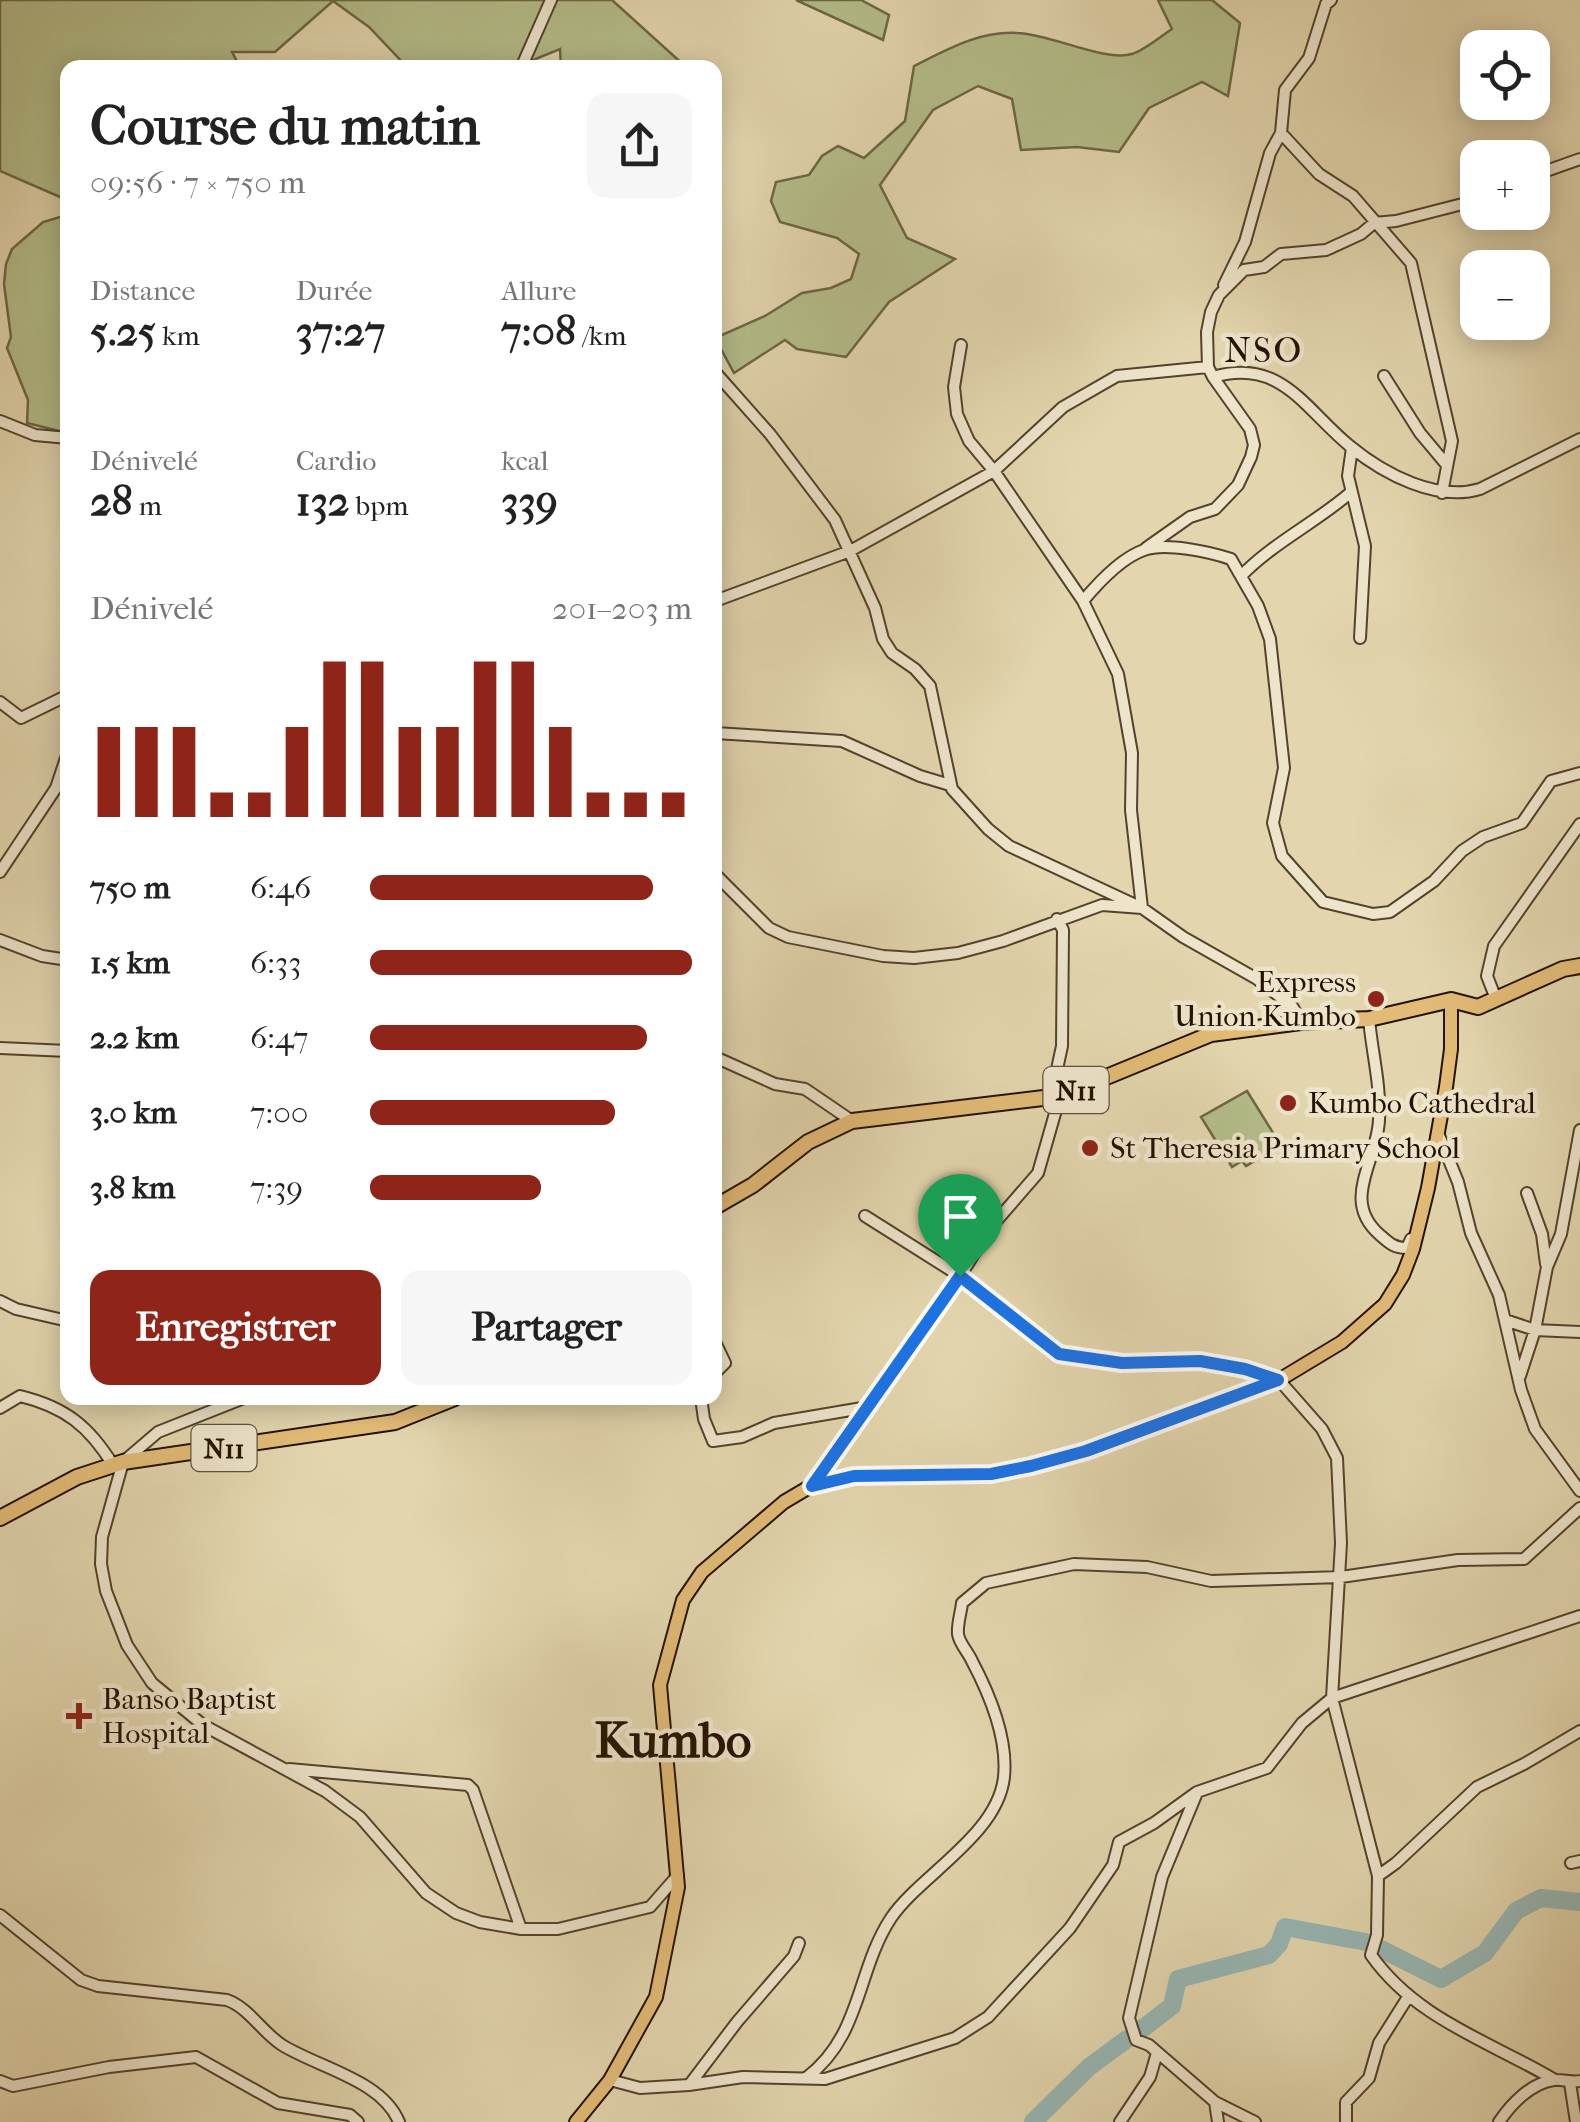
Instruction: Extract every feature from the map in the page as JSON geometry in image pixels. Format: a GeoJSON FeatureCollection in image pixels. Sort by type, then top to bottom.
{"type":"FeatureCollection","features":[{"type":"Feature","properties":{"kind":"highway","name":"N11"},"geometry":{"type":"LineString","coordinates":[[722,1204],[754,1185],[808,1142],[852,1121],[1055,1096],[1211,1034],[1301,1022],[1369,1019],[1451,1000],[1478,1007],[1563,969],[1580,966]]}},
{"type":"Feature","properties":{"kind":"highway","name":"N11"},"geometry":{"type":"LineString","coordinates":[[0,1518],[77,1477],[118,1463],[396,1422],[438,1405]]}},
{"type":"Feature","properties":{"kind":"main road"},"geometry":{"type":"LineString","coordinates":[[576,2122],[610,2080],[656,1997],[678,1875],[660,1694],[683,1600],[702,1572],[784,1502],[812,1486],[854,1476],[991,1474],[1031,1466],[1086,1451],[1278,1380],[1342,1342],[1386,1304],[1403,1275],[1428,1188],[1451,1049],[1451,1000]]}},
{"type":"Feature","properties":{"kind":"street"},"geometry":{"type":"LineString","coordinates":[[525,60],[552,0]]}},
{"type":"Feature","properties":{"kind":"street"},"geometry":{"type":"LineString","coordinates":[[1083,602],[1101,580],[1190,517],[1214,509],[1238,485],[1251,457],[1254,445],[1250,429],[1210,372],[1206,332],[1245,242],[1270,153],[1281,134],[1285,90],[1309,58],[1327,1]]}},
{"type":"Feature","properties":{"kind":"street"},"geometry":{"type":"LineString","coordinates":[[1281,134],[1319,174],[1353,196],[1411,264],[1452,442],[1442,493]]}},
{"type":"Feature","properties":{"kind":"street"},"geometry":{"type":"LineString","coordinates":[[1550,170],[1580,159]]}},
{"type":"Feature","properties":{"kind":"street"},"geometry":{"type":"LineString","coordinates":[[1220,295],[1244,270],[1264,267],[1281,254],[1326,250],[1360,234],[1374,222],[1460,204]]}},
{"type":"Feature","properties":{"kind":"street"},"geometry":{"type":"LineString","coordinates":[[961,345],[954,388],[957,414],[969,441],[1083,602],[1118,674],[1132,754],[1131,810],[1142,908]]}},
{"type":"Feature","properties":{"kind":"street"},"geometry":{"type":"LineString","coordinates":[[722,598],[850,551],[994,472],[1063,407],[1117,376],[1234,371],[1272,378],[1294,390],[1352,448],[1412,482],[1442,493],[1466,493],[1480,488],[1580,439]]}},
{"type":"Feature","properties":{"kind":"street"},"geometry":{"type":"LineString","coordinates":[[1384,376],[1420,433],[1446,464]]}},
{"type":"Feature","properties":{"kind":"street"},"geometry":{"type":"LineString","coordinates":[[722,380],[770,434],[835,520],[874,608],[882,639],[892,653],[916,669],[930,686],[950,785],[988,829],[1009,846],[1142,908],[1183,937],[1257,978],[1292,1006],[1301,1022]]}},
{"type":"Feature","properties":{"kind":"street"},"geometry":{"type":"LineString","coordinates":[[0,421],[35,435],[60,437]]}},
{"type":"Feature","properties":{"kind":"street"},"geometry":{"type":"LineString","coordinates":[[1352,448],[1350,493],[1365,546],[1360,638]]}},
{"type":"Feature","properties":{"kind":"street"},"geometry":{"type":"LineString","coordinates":[[1241,576],[1262,555],[1330,511],[1350,493]]}},
{"type":"Feature","properties":{"kind":"street"},"geometry":{"type":"LineString","coordinates":[[1145,549],[1205,550],[1230,559],[1258,606],[1270,639],[1284,768],[1273,823],[1282,856],[1323,902],[1373,914],[1390,912],[1434,881],[1462,850],[1522,823],[1551,781],[1580,773]]}},
{"type":"Feature","properties":{"kind":"street"},"geometry":{"type":"LineString","coordinates":[[0,702],[21,718],[60,699]]}},
{"type":"Feature","properties":{"kind":"street"},"geometry":{"type":"LineString","coordinates":[[722,732],[842,741],[950,785]]}},
{"type":"Feature","properties":{"kind":"street"},"geometry":{"type":"LineString","coordinates":[[0,872],[60,776]]}},
{"type":"Feature","properties":{"kind":"street"},"geometry":{"type":"LineString","coordinates":[[1496,1000],[1487,976],[1494,946],[1580,824]]}},
{"type":"Feature","properties":{"kind":"street"},"geometry":{"type":"LineString","coordinates":[[722,881],[769,928],[788,937],[883,956],[914,958],[958,953],[1004,941],[1102,905],[1142,908]]}},
{"type":"Feature","properties":{"kind":"street"},"geometry":{"type":"LineString","coordinates":[[812,1486],[992,1226],[1038,1173],[1062,1046],[1063,930],[1057,919]]}},
{"type":"Feature","properties":{"kind":"street"},"geometry":{"type":"LineString","coordinates":[[0,931],[4,941],[60,959]]}},
{"type":"Feature","properties":{"kind":"street"},"geometry":{"type":"LineString","coordinates":[[1369,1019],[1379,1078],[1379,1124],[1359,1203],[1366,1223],[1395,1248],[1406,1248],[1418,1225]]}},
{"type":"Feature","properties":{"kind":"street"},"geometry":{"type":"LineString","coordinates":[[0,1048],[60,1051]]}},
{"type":"Feature","properties":{"kind":"street"},"geometry":{"type":"LineString","coordinates":[[722,1061],[774,1084],[805,1089],[852,1121]]}},
{"type":"Feature","properties":{"kind":"street"},"geometry":{"type":"LineString","coordinates":[[1437,1130],[1458,1182],[1471,1233],[1498,1295],[1534,1429],[1580,1491]]}},
{"type":"Feature","properties":{"kind":"street"},"geometry":{"type":"LineString","coordinates":[[1519,1380],[1535,1330],[1547,1267],[1560,1234],[1580,1130]]}},
{"type":"Feature","properties":{"kind":"street"},"geometry":{"type":"LineString","coordinates":[[1528,1193],[1542,1234],[1547,1267]]}},
{"type":"Feature","properties":{"kind":"street"},"geometry":{"type":"LineString","coordinates":[[864,1216],[960,1276],[1059,1354],[1122,1363],[1200,1361],[1245,1369],[1278,1380],[1322,1429],[1337,1458],[1341,1577],[1332,1698],[1378,1876],[1378,1935],[1370,1955],[1408,1997],[1459,2030],[1508,2052],[1555,2080],[1575,2082],[1576,2122]]}},
{"type":"Feature","properties":{"kind":"street"},"geometry":{"type":"LineString","coordinates":[[0,1301],[16,1309],[60,1319]]}},
{"type":"Feature","properties":{"kind":"street"},"geometry":{"type":"LineString","coordinates":[[1505,1320],[1535,1330],[1580,1332]]}},
{"type":"Feature","properties":{"kind":"street"},"geometry":{"type":"LineString","coordinates":[[0,1408],[20,1396],[46,1403],[94,1434],[118,1463]]}},
{"type":"Feature","properties":{"kind":"street"},"geometry":{"type":"LineString","coordinates":[[226,1405],[158,1432],[118,1463],[102,1537],[101,1564],[106,1591],[138,1665],[152,1682],[202,1726],[326,1791],[360,1817],[426,1893],[456,1913],[480,1922],[558,1930],[650,1907],[678,1875]]}},
{"type":"Feature","properties":{"kind":"street"},"geometry":{"type":"LineString","coordinates":[[702,1405],[713,1440],[742,1437],[774,1422],[868,1407]]}},
{"type":"Feature","properties":{"kind":"street"},"geometry":{"type":"LineString","coordinates":[[806,2078],[832,2057],[892,1916],[956,1856],[981,1825],[1004,1782],[1005,1748],[973,1662],[958,1636],[962,1603],[986,1583],[1074,1564],[1146,1567],[1211,1581],[1341,1577],[1458,1560],[1524,1559],[1580,1508]]}},
{"type":"Feature","properties":{"kind":"street"},"geometry":{"type":"LineString","coordinates":[[610,2080],[640,2088],[743,2076],[825,2079],[955,2038],[988,2017],[1070,1928],[1113,1865],[1119,1842],[1197,1792],[1267,1768],[1302,1722],[1332,1698],[1580,1616]]}},
{"type":"Feature","properties":{"kind":"street"},"geometry":{"type":"LineString","coordinates":[[1378,1876],[1477,1786],[1580,1731]]}},
{"type":"Feature","properties":{"kind":"street"},"geometry":{"type":"LineString","coordinates":[[283,1768],[468,1785],[521,1929]]}},
{"type":"Feature","properties":{"kind":"street"},"geometry":{"type":"LineString","coordinates":[[1197,1792],[1162,1877],[1129,2018],[1136,2040],[1149,2045],[1216,2102],[1255,2122]]}},
{"type":"Feature","properties":{"kind":"street"},"geometry":{"type":"LineString","coordinates":[[650,1907],[672,1918]]}},
{"type":"Feature","properties":{"kind":"street"},"geometry":{"type":"LineString","coordinates":[[0,1914],[81,1980],[98,1986],[238,2004],[285,2046],[392,2103],[399,2122]]}},
{"type":"Feature","properties":{"kind":"street"},"geometry":{"type":"LineString","coordinates":[[689,2085],[794,1956],[799,1942]]}},
{"type":"Feature","properties":{"kind":"street"},"geometry":{"type":"LineString","coordinates":[[1346,2122],[1346,2102],[1369,2078],[1379,2042],[1408,1997]]}},
{"type":"Feature","properties":{"kind":"street"},"geometry":{"type":"LineString","coordinates":[[1120,2122],[1150,2077],[1157,2053]]}},
{"type":"Feature","properties":{"kind":"street"},"geometry":{"type":"LineString","coordinates":[[0,2081],[13,2086],[110,2067],[196,2058],[278,2103],[350,2115],[358,2122]]}},
{"type":"Feature","properties":{"kind":"street"},"geometry":{"type":"LineString","coordinates":[[1499,2122],[1516,2100],[1555,2080]]}},
{"type":"Feature","properties":{"kind":"street"},"geometry":{"type":"LineString","coordinates":[[1216,2102],[1218,2122]]}},
{"type":"Feature","properties":{"kind":"green space"},"geometry":{"type":"Polygon","coordinates":[[[0,0],[612,0],[678,60],[561,60],[560,49],[533,60],[400,60],[369,27],[333,1],[275,52],[232,52],[236,60],[60,60],[60,197],[0,171],[0,0]]]}},
{"type":"Feature","properties":{"kind":"green space"},"geometry":{"type":"Polygon","coordinates":[[[796,0],[861,0],[889,15],[883,40],[796,0]]]}},
{"type":"Feature","properties":{"kind":"green space"},"geometry":{"type":"Polygon","coordinates":[[[1158,0],[1212,0],[1240,23],[1228,96],[1202,82],[1149,108],[1119,152],[1077,147],[1021,150],[1012,99],[978,86],[933,110],[880,185],[907,238],[955,259],[889,302],[846,357],[797,349],[785,340],[734,373],[722,351],[722,335],[765,316],[802,293],[831,288],[851,279],[859,254],[837,238],[780,222],[771,201],[776,182],[809,175],[822,156],[838,146],[864,158],[905,121],[914,66],[964,42],[1003,33],[1031,35],[1120,55],[1132,54],[1172,29],[1158,0]]]}},
{"type":"Feature","properties":{"kind":"green space"},"geometry":{"type":"Polygon","coordinates":[[[60,217],[60,431],[27,423],[28,400],[7,348],[11,337],[4,284],[6,264],[12,249],[43,222],[60,217]]]}},
{"type":"Feature","properties":{"kind":"green space"},"geometry":{"type":"Polygon","coordinates":[[[1247,1091],[1275,1136],[1268,1153],[1246,1166],[1242,1161],[1232,1167],[1201,1117],[1247,1091]]]}},
{"type":"Feature","properties":{"kind":"waterway"},"geometry":{"type":"LineString","coordinates":[[1381,1949],[1441,1979],[1485,1953],[1516,1911],[1541,1898],[1580,1902]]}},
{"type":"Feature","properties":{"kind":"waterway"},"geometry":{"type":"LineString","coordinates":[[1142,2029],[1172,2006],[1178,1979],[1269,1955],[1279,1944],[1285,1927],[1366,1942]]}},
{"type":"Feature","properties":{"kind":"waterway"},"geometry":{"type":"LineString","coordinates":[[1033,2122],[1089,2067],[1127,2039]]}},
{"type":"Feature","properties":{"kind":"place","name":"Express Union Kumbo"},"geometry":{"type":"Point","coordinates":[1376,999]}},
{"type":"Feature","properties":{"kind":"place","name":"Kumbo Cathedral"},"geometry":{"type":"Point","coordinates":[1288,1103]}},
{"type":"Feature","properties":{"kind":"place","name":"St Theresia Primary School"},"geometry":{"type":"Point","coordinates":[1090,1148]}},
{"type":"Feature","properties":{"kind":"place","name":"Banso Baptist Hospital"},"geometry":{"type":"Point","coordinates":[79,1716]}},
{"type":"Feature","properties":{"kind":"district","name":"NSO"},"geometry":{"type":"Point","coordinates":[1264,350]}},
{"type":"Feature","properties":{"kind":"district","name":"Kumbo"},"geometry":{"type":"Point","coordinates":[673,1740]}},
{"type":"Feature","properties":{"kind":"route"},"geometry":{"type":"LineString","coordinates":[[960,1276],[1059,1354],[1122,1363],[1200,1361],[1278,1380],[1086,1451],[1031,1466],[991,1474],[854,1476],[812,1486],[960,1276]]}}]}
